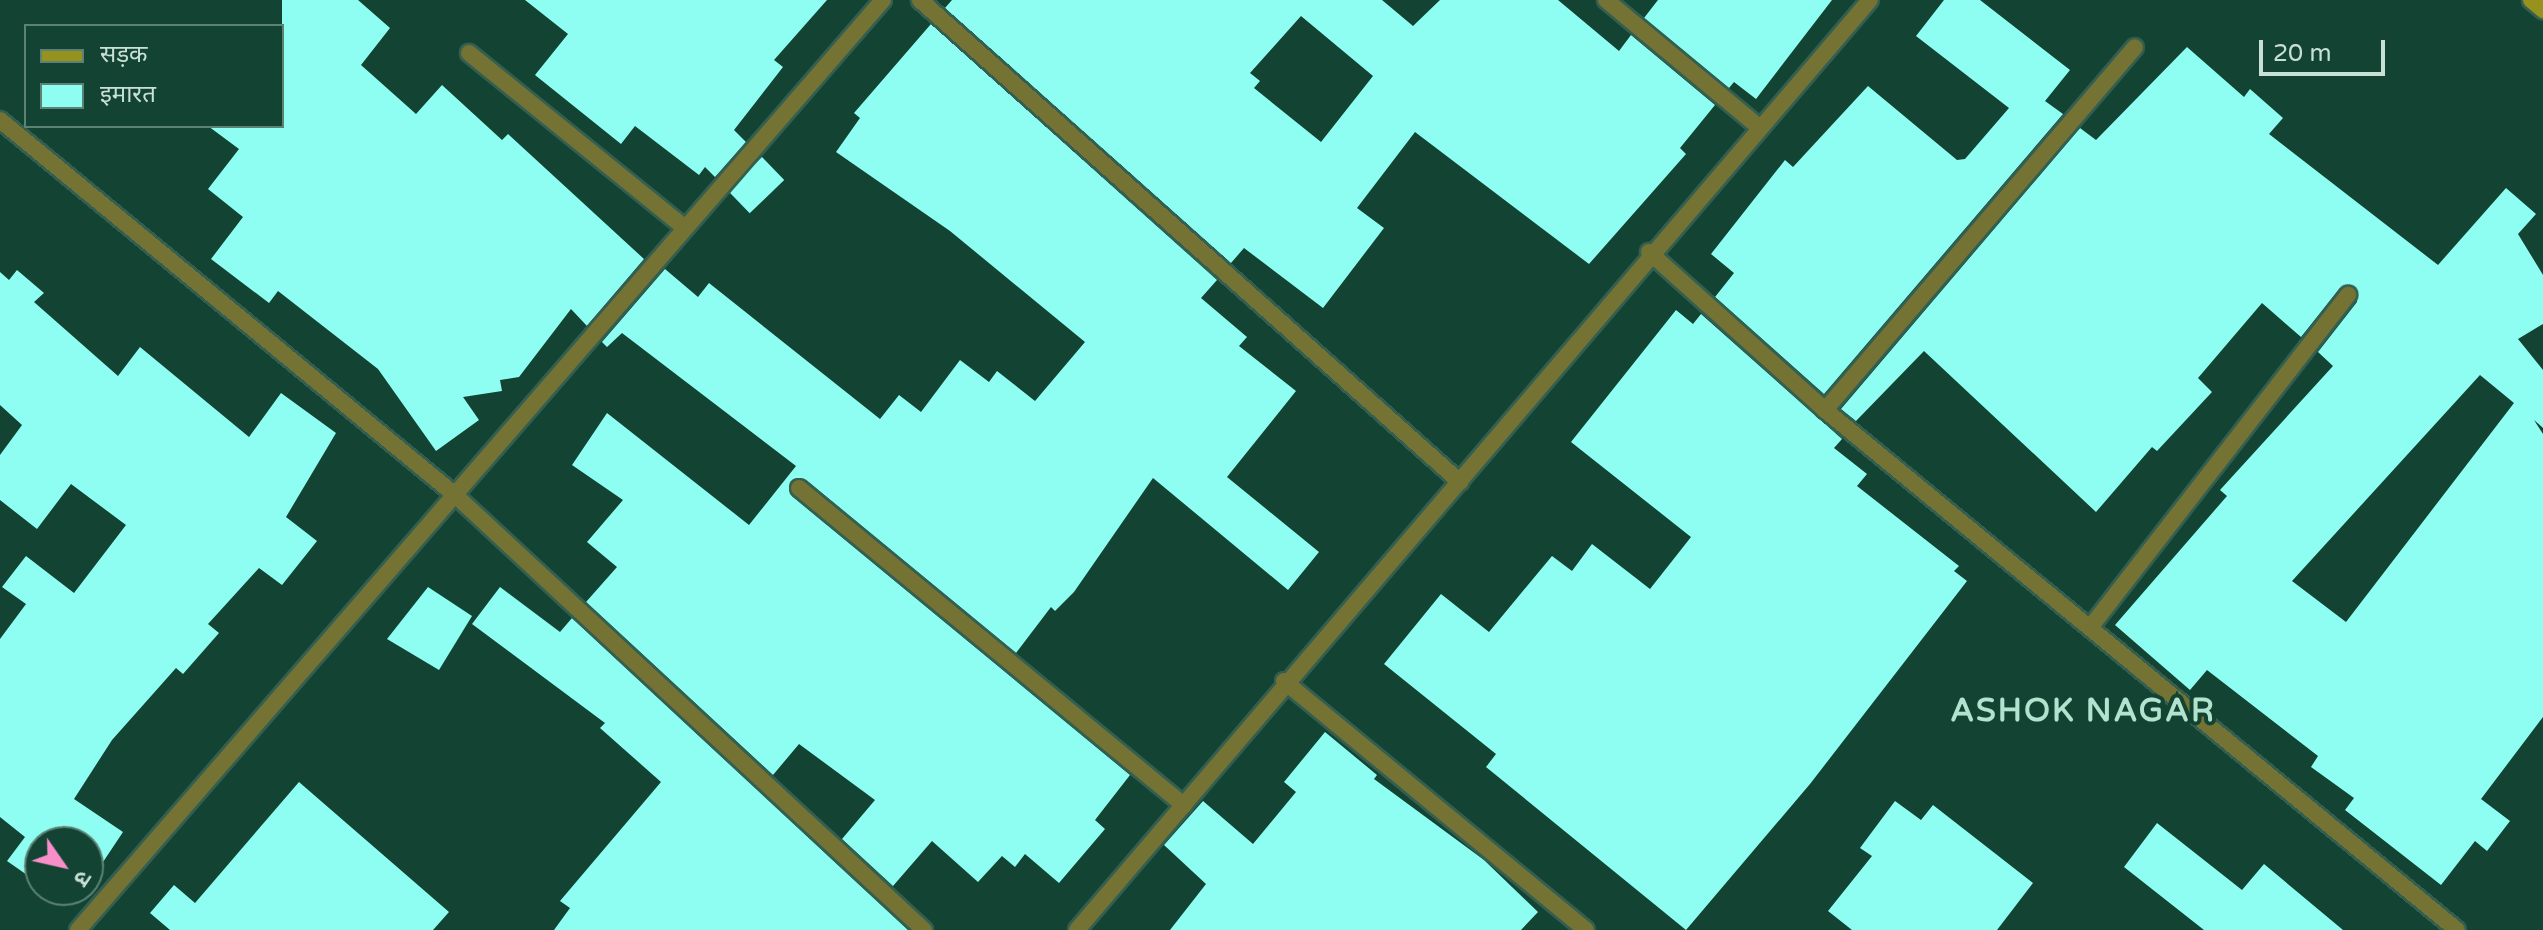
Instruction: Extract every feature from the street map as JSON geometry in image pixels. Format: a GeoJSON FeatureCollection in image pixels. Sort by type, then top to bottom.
{"type":"FeatureCollection","features":[{"type":"Feature","properties":{"kind":"street"},"geometry":{"type":"LineString","coordinates":[[78,930],[883,0]]}},
{"type":"Feature","properties":{"kind":"street"},"geometry":{"type":"LineString","coordinates":[[920,0],[1460,482]]}},
{"type":"Feature","properties":{"kind":"street"},"geometry":{"type":"LineString","coordinates":[[1606,0],[1759,127]]}},
{"type":"Feature","properties":{"kind":"street"},"geometry":{"type":"LineString","coordinates":[[1077,930],[1284,681],[1460,482],[1649,252],[1870,0]]}},
{"type":"Feature","properties":{"kind":"street"},"geometry":{"type":"LineString","coordinates":[[2531,0],[2543,10]]}},
{"type":"Feature","properties":{"kind":"street"},"geometry":{"type":"LineString","coordinates":[[1825,410],[2135,47]]}},
{"type":"Feature","properties":{"kind":"street"},"geometry":{"type":"LineString","coordinates":[[469,53],[685,228]]}},
{"type":"Feature","properties":{"kind":"street"},"geometry":{"type":"LineString","coordinates":[[0,120],[455,495],[924,930]]}},
{"type":"Feature","properties":{"kind":"street"},"geometry":{"type":"LineString","coordinates":[[1649,252],[1825,410],[2092,625],[2457,930]]}},
{"type":"Feature","properties":{"kind":"street"},"geometry":{"type":"LineString","coordinates":[[2092,625],[2348,295]]}},
{"type":"Feature","properties":{"kind":"street"},"geometry":{"type":"LineString","coordinates":[[799,488],[1184,805]]}},
{"type":"Feature","properties":{"kind":"street"},"geometry":{"type":"LineString","coordinates":[[1284,681],[1586,930]]}},
{"type":"Feature","properties":{"kind":"building"},"geometry":{"type":"Polygon","coordinates":[[[282,0],[358,0],[390,28],[361,65],[416,114],[442,85],[502,140],[508,134],[644,259],[587,326],[571,309],[519,377],[500,380],[502,391],[463,397],[479,420],[436,451],[378,369],[278,291],[269,303],[211,259],[243,217],[208,189],[239,149],[211,128],[284,128],[282,0]]]}},
{"type":"Feature","properties":{"kind":"building"},"geometry":{"type":"Polygon","coordinates":[[[525,0],[827,0],[774,60],[783,67],[734,130],[746,142],[715,177],[705,167],[699,175],[635,126],[621,144],[535,75],[568,34],[525,0]]]}},
{"type":"Feature","properties":{"kind":"building"},"geometry":{"type":"Polygon","coordinates":[[[952,0],[1382,0],[1413,26],[1440,0],[1558,0],[1619,51],[1631,35],[1715,105],[1680,148],[1686,154],[1589,264],[1415,132],[1357,208],[1384,228],[1323,308],[1244,248],[1231,263],[945,8],[952,0]],[[1301,16],[1250,73],[1260,81],[1254,88],[1321,142],[1373,76],[1301,16]]]}},
{"type":"Feature","properties":{"kind":"building"},"geometry":{"type":"Polygon","coordinates":[[[1658,0],[1832,0],[1756,99],[1734,82],[1729,88],[1644,18],[1658,0]]]}},
{"type":"Feature","properties":{"kind":"building"},"geometry":{"type":"Polygon","coordinates":[[[1944,0],[1980,0],[2070,70],[2045,101],[2063,114],[1824,394],[1715,297],[1734,273],[1711,254],[1785,160],[1793,167],[1868,86],[1957,160],[1965,159],[2009,108],[1916,36],[1944,0]]]}},
{"type":"Feature","properties":{"kind":"building"},"geometry":{"type":"Polygon","coordinates":[[[931,24],[1217,280],[1201,298],[1247,337],[1239,346],[1296,391],[1227,477],[1319,552],[1288,590],[1153,478],[1074,592],[1055,611],[1051,607],[1016,653],[806,480],[790,482],[792,496],[1130,775],[1095,820],[1105,829],[1059,883],[1025,854],[1015,867],[1002,856],[978,882],[932,841],[893,886],[842,839],[875,800],[799,744],[773,775],[586,602],[617,567],[587,542],[623,500],[572,465],[607,413],[749,525],[796,466],[622,333],[607,347],[602,342],[665,269],[698,297],[709,283],[880,419],[899,395],[921,412],[960,360],[989,382],[997,371],[1035,401],[1085,342],[950,231],[836,152],[860,118],[854,113],[931,24]]]}},
{"type":"Feature","properties":{"kind":"building"},"geometry":{"type":"Polygon","coordinates":[[[2187,47],[2244,97],[2250,89],[2283,118],[2269,134],[2438,265],[2506,188],[2536,214],[2518,234],[2543,275],[2543,324],[2518,339],[2543,370],[2543,428],[2534,420],[2543,434],[2543,717],[2481,799],[2510,821],[2487,851],[2475,841],[2441,885],[2345,810],[2354,798],[2311,767],[2318,756],[2207,670],[2190,690],[2115,625],[2227,496],[2220,490],[2333,366],[2318,352],[2357,302],[2355,287],[2340,288],[2301,337],[2262,303],[2198,378],[2212,392],[2157,451],[2152,447],[2096,512],[1924,351],[1856,421],[1841,409],[2080,128],[2096,140],[2187,47]],[[2480,375],[2292,581],[2346,622],[2514,403],[2480,375]]]}},
{"type":"Feature","properties":{"kind":"building"},"geometry":{"type":"Polygon","coordinates":[[[762,157],[784,180],[750,213],[727,190],[762,157]]]}},
{"type":"Feature","properties":{"kind":"building"},"geometry":{"type":"Polygon","coordinates":[[[17,270],[44,293],[34,302],[118,376],[140,347],[249,437],[281,393],[336,433],[286,517],[317,541],[282,585],[259,568],[208,624],[219,633],[183,674],[176,668],[112,740],[74,799],[123,832],[104,860],[104,826],[24,826],[24,836],[0,817],[0,639],[26,604],[2,587],[26,556],[74,593],[126,525],[71,484],[37,529],[0,500],[0,455],[22,425],[0,405],[0,272],[9,280],[17,270]]]}},
{"type":"Feature","properties":{"kind":"building"},"geometry":{"type":"Polygon","coordinates":[[[1676,310],[1693,324],[1701,314],[1842,439],[1834,448],[1867,474],[1857,486],[1959,566],[1954,571],[1967,581],[1810,784],[1686,930],[1486,767],[1496,754],[1384,664],[1441,594],[1489,632],[1552,556],[1572,571],[1592,544],[1650,589],[1691,537],[1571,442],[1676,310]]]}},
{"type":"Feature","properties":{"kind":"building"},"geometry":{"type":"Polygon","coordinates":[[[428,587],[472,616],[439,670],[387,639],[428,587]]]}},
{"type":"Feature","properties":{"kind":"building"},"geometry":{"type":"Polygon","coordinates":[[[500,587],[560,632],[572,618],[908,930],[554,930],[570,908],[560,901],[661,782],[600,728],[605,723],[472,624],[500,587]]]}},
{"type":"Feature","properties":{"kind":"building"},"geometry":{"type":"Polygon","coordinates":[[[1325,732],[1377,775],[1374,779],[1484,860],[1538,912],[1521,930],[1170,930],[1206,884],[1164,845],[1203,801],[1253,844],[1296,792],[1284,782],[1325,732]]]}},
{"type":"Feature","properties":{"kind":"building"},"geometry":{"type":"Polygon","coordinates":[[[299,782],[449,912],[433,930],[170,930],[150,913],[174,885],[195,903],[299,782]]]}},
{"type":"Feature","properties":{"kind":"building"},"geometry":{"type":"Polygon","coordinates":[[[1895,801],[1921,820],[1933,805],[2033,883],[1997,930],[1852,930],[1828,911],[1872,856],[1860,848],[1895,801]]]}},
{"type":"Feature","properties":{"kind":"building"},"geometry":{"type":"Polygon","coordinates":[[[2157,823],[2242,890],[2264,864],[2343,930],[2204,930],[2124,867],[2157,823]]]}},
{"type":"Feature","properties":{"kind":"building"},"geometry":{"type":"Polygon","coordinates":[[[24,838],[24,873],[7,861],[24,838]]]}},
{"type":"Feature","properties":{"kind":"district","name":"ASHOK NAGAR"},"geometry":{"type":"Point","coordinates":[2083,711]}}]}
